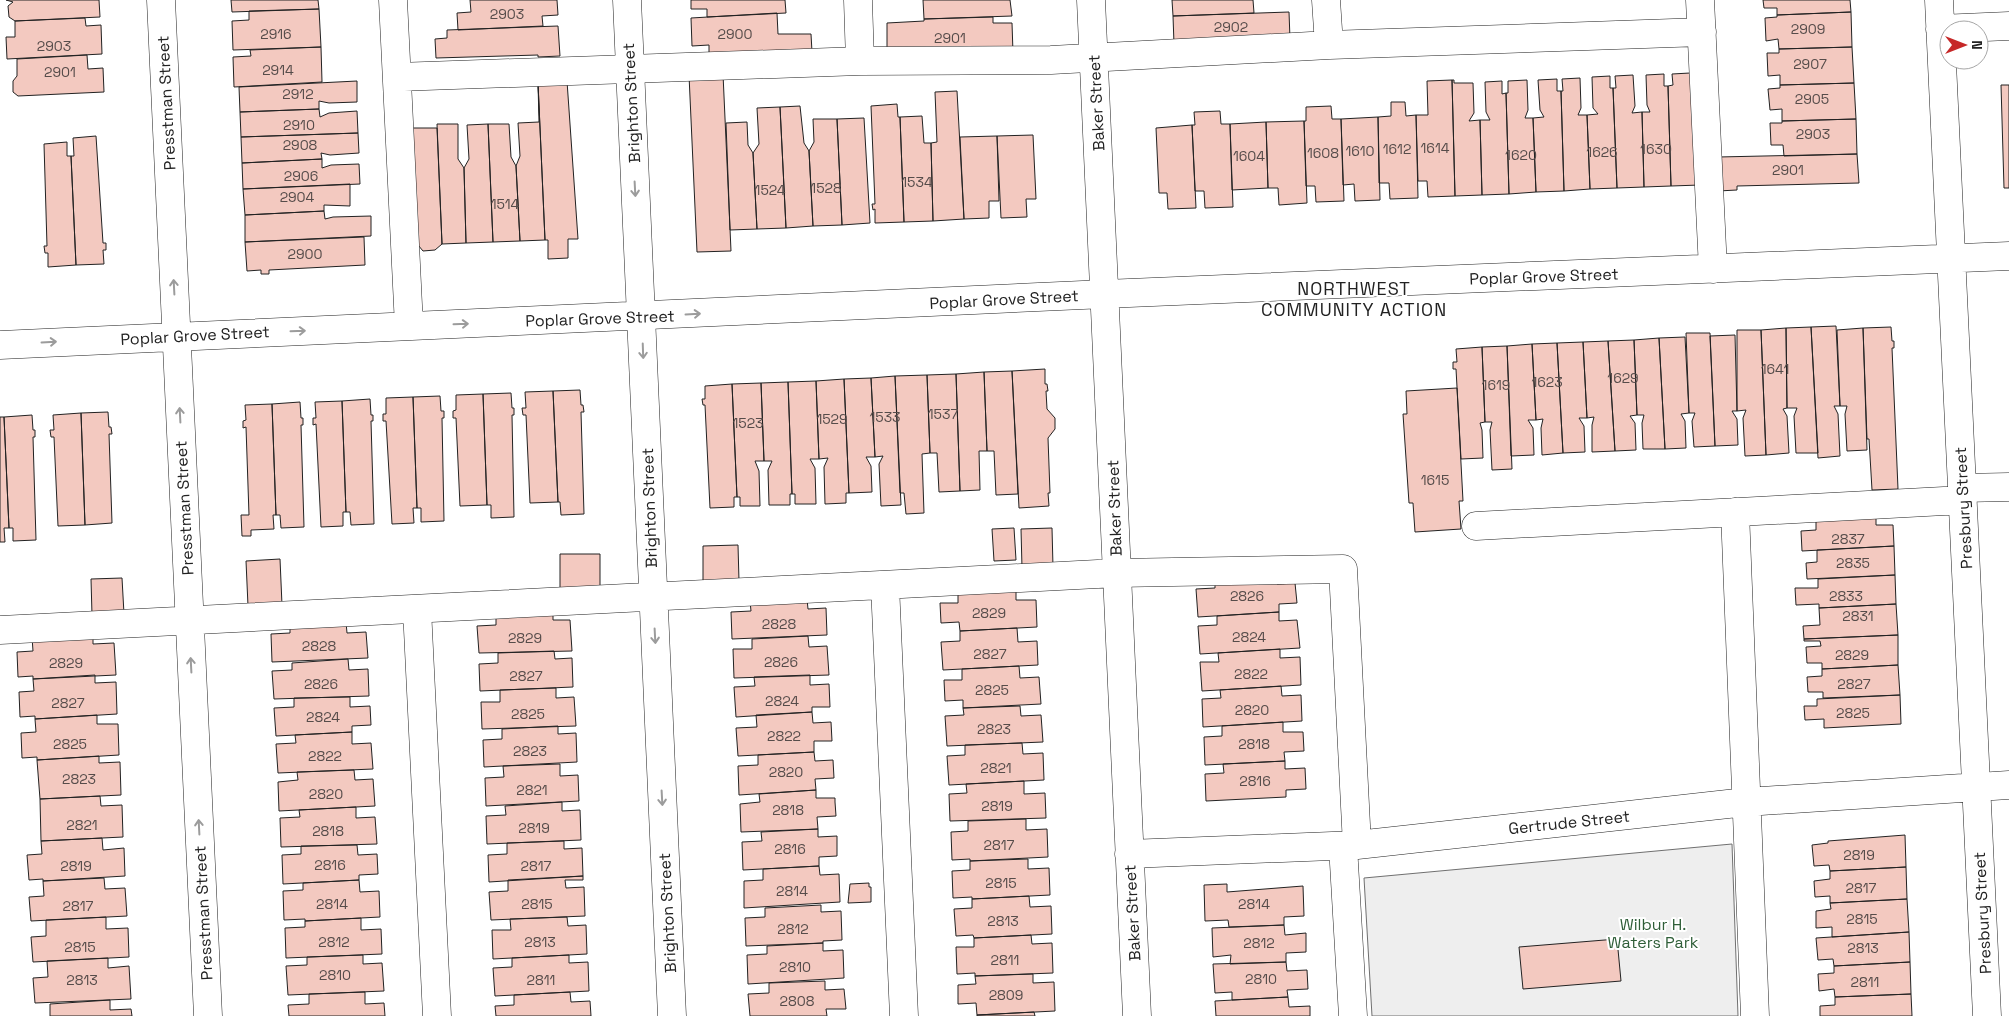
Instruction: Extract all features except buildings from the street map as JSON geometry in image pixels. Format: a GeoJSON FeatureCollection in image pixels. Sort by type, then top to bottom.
{"type":"FeatureCollection","features":[{"type":"Feature","properties":{"kind":"street","name":"Presstman Street"},"geometry":{"type":"LineString","coordinates":[[161,0],[208,1016]]}},
{"type":"Feature","properties":{"kind":"street"},"geometry":{"type":"LineString","coordinates":[[393,0],[409,326]]}},
{"type":"Feature","properties":{"kind":"street","name":"Brighton Street"},"geometry":{"type":"LineString","coordinates":[[626,0],[672,1016]]}},
{"type":"Feature","properties":{"kind":"street"},"geometry":{"type":"LineString","coordinates":[[858,0],[860,61]]}},
{"type":"Feature","properties":{"kind":"street","name":"Baker Street"},"geometry":{"type":"LineString","coordinates":[[1091,0],[1137,1016]]}},
{"type":"Feature","properties":{"kind":"street"},"geometry":{"type":"LineString","coordinates":[[1326,0],[1328,45]]}},
{"type":"Feature","properties":{"kind":"street"},"geometry":{"type":"LineString","coordinates":[[1700,0],[1713,269]]}},
{"type":"Feature","properties":{"kind":"street","name":"Presbury Street"},"geometry":{"type":"LineString","coordinates":[[1939,0],[1940,20]]}},
{"type":"Feature","properties":{"kind":"street"},"geometry":{"type":"LineString","coordinates":[[1989,27],[2009,26]]}},
{"type":"Feature","properties":{"kind":"street"},"geometry":{"type":"LineString","coordinates":[[397,77],[860,61],[1094,58],[1328,45],[1702,32]]}},
{"type":"Feature","properties":{"kind":"street","name":"Presbury Street"},"geometry":{"type":"LineString","coordinates":[[1942,70],[1987,1016]]}},
{"type":"Feature","properties":{"kind":"street","name":"Poplar Grove Street"},"geometry":{"type":"LineString","coordinates":[[0,345],[1105,294],[1951,260],[2009,256]]}},
{"type":"Feature","properties":{"kind":"street"},"geometry":{"type":"LineString","coordinates":[[1476,526],[1735,512],[1962,494],[2009,487]]}},
{"type":"Feature","properties":{"kind":"street"},"geometry":{"type":"LineString","coordinates":[[1735,512],[1755,1016]]}},
{"type":"Feature","properties":{"kind":"street"},"geometry":{"type":"LineString","coordinates":[[0,630],[1117,574],[1343,569],[1353,1016]]}},
{"type":"Feature","properties":{"kind":"street"},"geometry":{"type":"LineString","coordinates":[[885,585],[904,1016]]}},
{"type":"Feature","properties":{"kind":"street"},"geometry":{"type":"LineString","coordinates":[[417,609],[437,1016]]}},
{"type":"Feature","properties":{"kind":"street","name":"Gertrude Street"},"geometry":{"type":"LineString","coordinates":[[1129,854],[1350,846],[1746,802],[2009,785]]}},
{"type":"Feature","properties":{"kind":"green space","name":"Wilbur H. Waters Park"},"geometry":{"type":"Polygon","coordinates":[[[1732,844],[1738,1016],[1372,1016],[1364,878],[1732,844]]]}},
{"type":"Feature","properties":{"kind":"district","name":"NORTHWEST COMMUNITY ACTION"},"geometry":{"type":"Point","coordinates":[1354,299]}}]}
